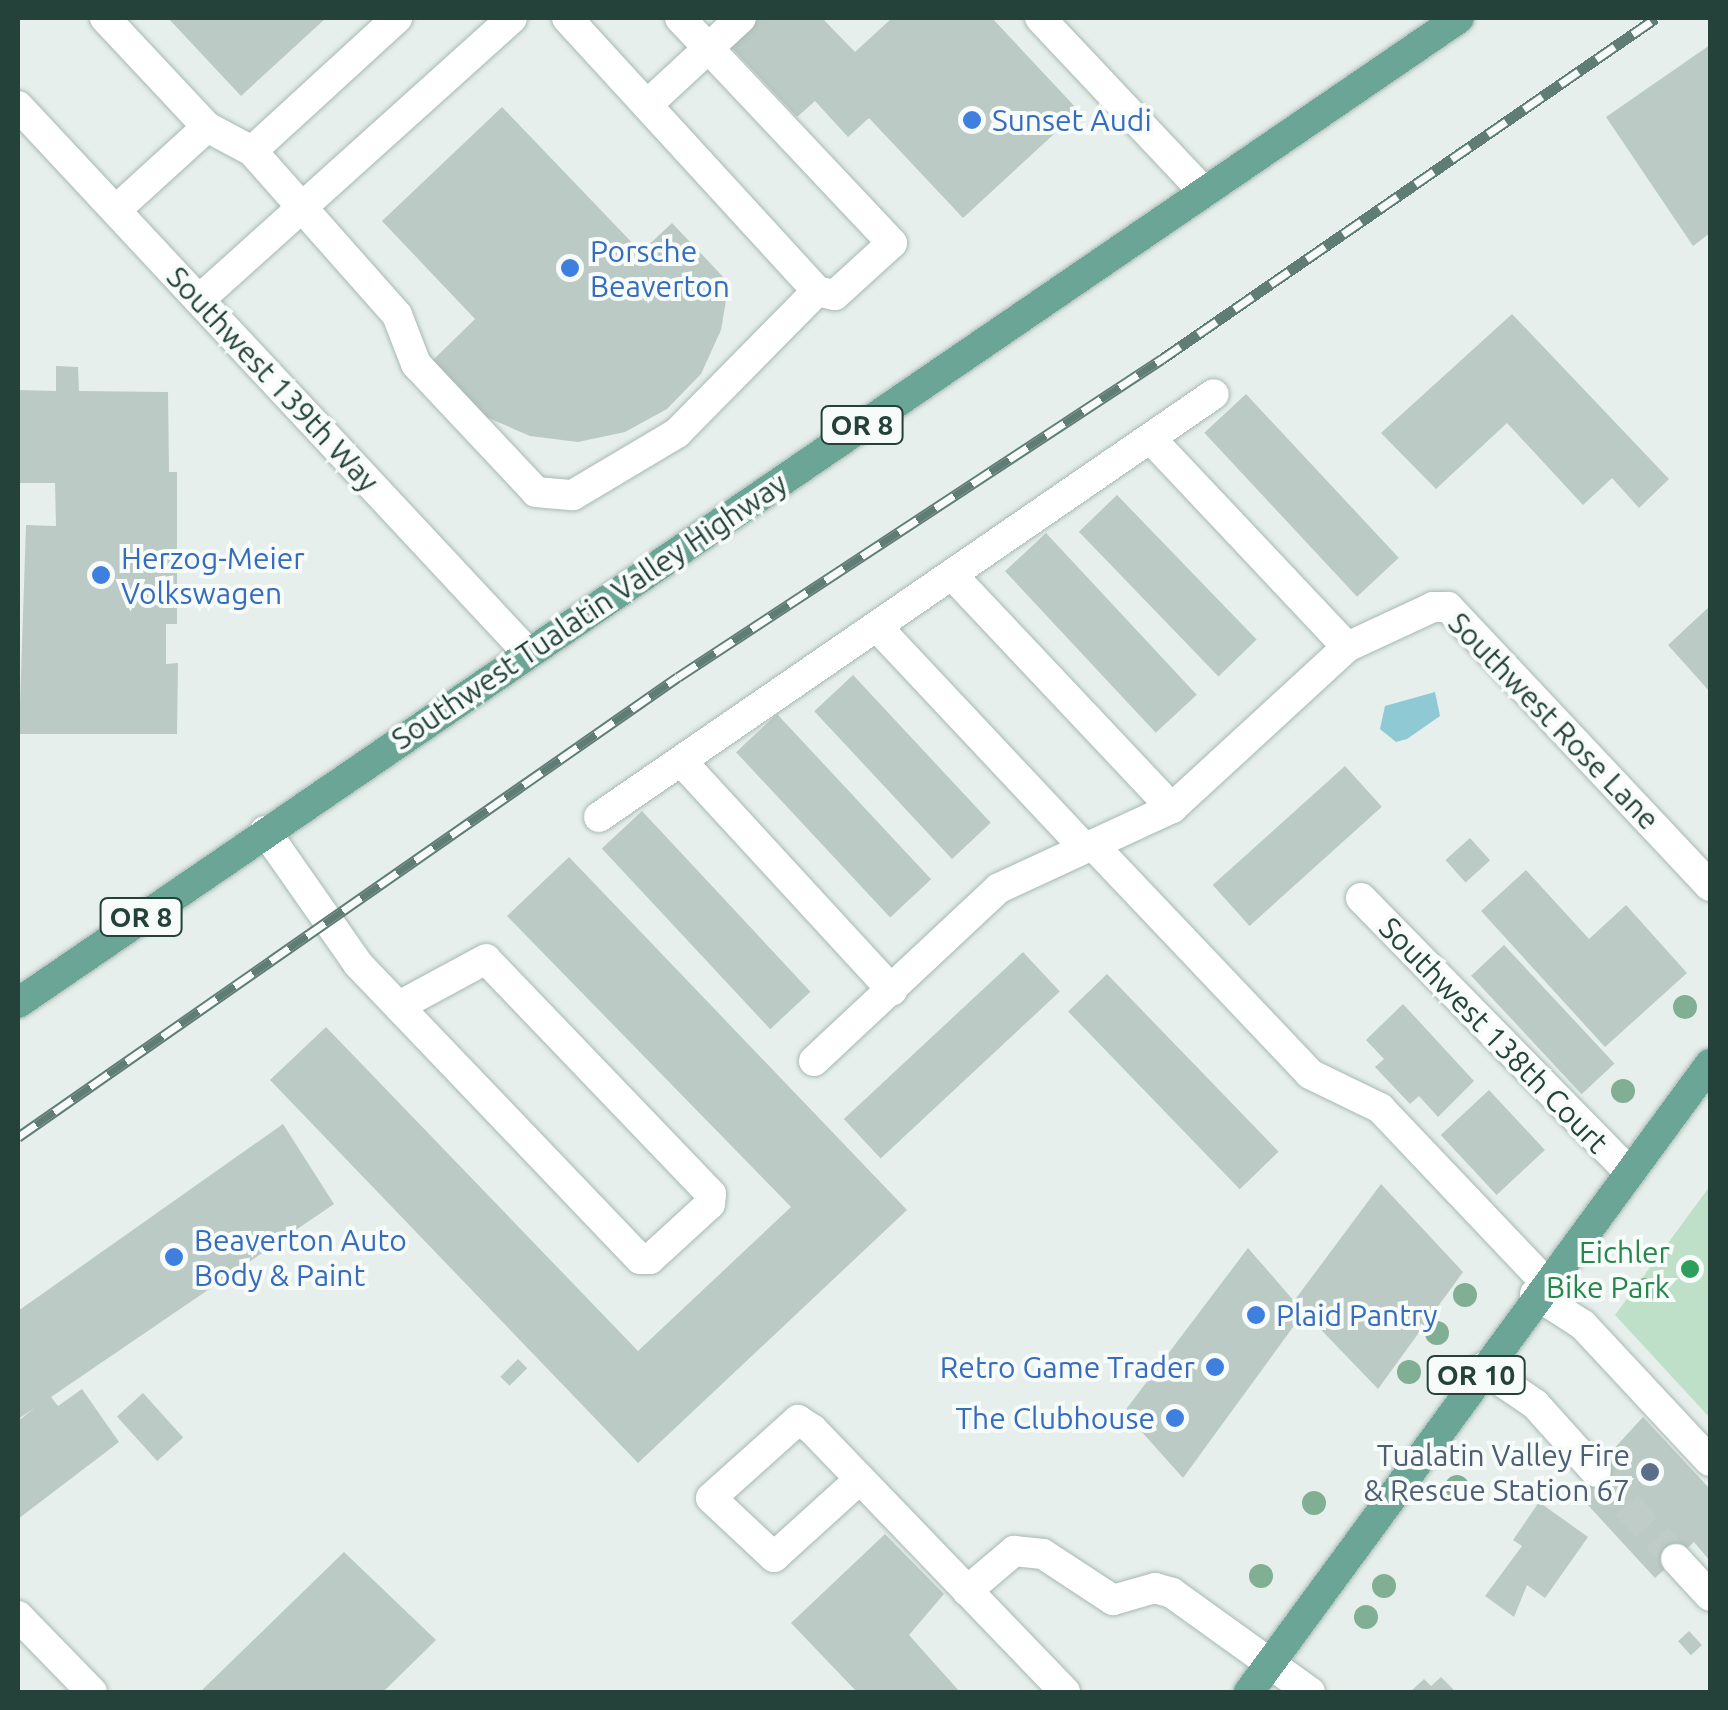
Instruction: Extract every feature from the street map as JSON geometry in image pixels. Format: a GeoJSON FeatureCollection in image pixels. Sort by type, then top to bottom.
{"type":"FeatureCollection","features":[{"type":"Feature","properties":{"kind":"main road","name":"Southwest Tualatin Valley Highway"},"geometry":{"type":"LineString","coordinates":[[18,1003],[1459,18]]}},
{"type":"Feature","properties":{"kind":"main road","name":"OR 10"},"geometry":{"type":"LineString","coordinates":[[1249,1692],[1540,1288],[1710,1064]]}},
{"type":"Feature","properties":{"kind":"street"},"geometry":{"type":"LineString","coordinates":[[105,18],[207,127],[252,151],[397,315],[416,364],[521,480],[553,496],[611,476],[677,433],[817,291]]}},
{"type":"Feature","properties":{"kind":"street"},"geometry":{"type":"LineString","coordinates":[[252,151],[397,18]]}},
{"type":"Feature","properties":{"kind":"street"},"geometry":{"type":"LineString","coordinates":[[198,300],[512,18]]}},
{"type":"Feature","properties":{"kind":"street"},"geometry":{"type":"LineString","coordinates":[[567,18],[817,291],[835,295],[892,243],[680,18]]}},
{"type":"Feature","properties":{"kind":"street"},"geometry":{"type":"LineString","coordinates":[[648,105],[741,18]]}},
{"type":"Feature","properties":{"kind":"street"},"geometry":{"type":"LineString","coordinates":[[1040,18],[1203,191]]}},
{"type":"Feature","properties":{"kind":"street","name":"Southwest 139th Way"},"geometry":{"type":"LineString","coordinates":[[18,106],[528,653]]}},
{"type":"Feature","properties":{"kind":"street"},"geometry":{"type":"LineString","coordinates":[[116,210],[207,127]]}},
{"type":"Feature","properties":{"kind":"street"},"geometry":{"type":"LineString","coordinates":[[599,818],[956,579],[1214,394]]}},
{"type":"Feature","properties":{"kind":"street"},"geometry":{"type":"LineString","coordinates":[[1152,440],[1347,647]]}},
{"type":"Feature","properties":{"kind":"street"},"geometry":{"type":"LineString","coordinates":[[956,579],[1172,808]]}},
{"type":"Feature","properties":{"kind":"street","name":"Southwest Rose Lane"},"geometry":{"type":"LineString","coordinates":[[814,1061],[998,888],[1172,808],[1347,647],[1421,610],[1448,607],[1710,886]]}},
{"type":"Feature","properties":{"kind":"street"},"geometry":{"type":"LineString","coordinates":[[880,630],[1310,1074],[1380,1108],[1540,1288],[1583,1325],[1710,1461]]}},
{"type":"Feature","properties":{"kind":"street"},"geometry":{"type":"LineString","coordinates":[[683,763],[892,990]]}},
{"type":"Feature","properties":{"kind":"street"},"geometry":{"type":"LineString","coordinates":[[265,831],[358,964],[640,1258],[650,1259],[710,1204],[710,1194],[486,959],[399,1006]]}},
{"type":"Feature","properties":{"kind":"street","name":"Southwest 138th Court"},"geometry":{"type":"LineString","coordinates":[[1361,898],[1628,1171]]}},
{"type":"Feature","properties":{"kind":"street"},"geometry":{"type":"LineString","coordinates":[[1482,1368],[1535,1404],[1596,1472]]}},
{"type":"Feature","properties":{"kind":"street"},"geometry":{"type":"LineString","coordinates":[[868,1488],[774,1557],[711,1498],[798,1420],[868,1488],[1065,1692]]}},
{"type":"Feature","properties":{"kind":"street"},"geometry":{"type":"LineString","coordinates":[[967,1590],[1000,1559],[1030,1550],[1113,1600],[1154,1588],[1172,1593],[1310,1692]]}},
{"type":"Feature","properties":{"kind":"street"},"geometry":{"type":"LineString","coordinates":[[1676,1559],[1710,1596]]}},
{"type":"Feature","properties":{"kind":"street"},"geometry":{"type":"LineString","coordinates":[[18,1616],[92,1692]]}},
{"type":"Feature","properties":{"kind":"green space"},"geometry":{"type":"Polygon","coordinates":[[[1710,1186],[1710,1418],[1615,1315],[1710,1186]]]}},
{"type":"Feature","properties":{"kind":"water"},"geometry":{"type":"Polygon","coordinates":[[[1435,692],[1440,716],[1407,739],[1396,742],[1380,729],[1385,706],[1435,692]]]}},
{"type":"Feature","properties":{"kind":"building"},"geometry":{"type":"Polygon","coordinates":[[[168,18],[326,18],[241,96],[168,18]]]}},
{"type":"Feature","properties":{"kind":"building"},"geometry":{"type":"Polygon","coordinates":[[[759,18],[822,18],[855,52],[892,18],[992,18],[1079,111],[963,218],[869,118],[848,137],[815,101],[797,117],[729,45],[759,18]]]}},
{"type":"Feature","properties":{"kind":"building"},"geometry":{"type":"Polygon","coordinates":[[[1710,45],[1710,233],[1693,246],[1606,117],[1710,45]]]}},
{"type":"Feature","properties":{"kind":"building","name":"Porsche Beaverton"},"geometry":{"type":"Polygon","coordinates":[[[502,107],[641,252],[672,223],[729,283],[721,330],[701,374],[667,409],[625,432],[578,442],[530,436],[486,417],[432,361],[475,319],[382,221],[502,107]]]}},
{"type":"Feature","properties":{"kind":"building"},"geometry":{"type":"Polygon","coordinates":[[[1512,314],[1669,479],[1639,508],[1612,478],[1583,505],[1507,423],[1436,489],[1381,433],[1512,314]]]}},
{"type":"Feature","properties":{"kind":"building","name":"Herzog-Meier Volkswagen"},"geometry":{"type":"Polygon","coordinates":[[[56,366],[78,367],[79,391],[168,392],[169,472],[177,472],[177,624],[166,624],[166,664],[178,663],[177,734],[19,734],[26,525],[56,526],[55,483],[18,483],[18,390],[56,391],[56,366]]]}},
{"type":"Feature","properties":{"kind":"building"},"geometry":{"type":"Polygon","coordinates":[[[1246,394],[1399,558],[1357,597],[1204,433],[1246,394]]]}},
{"type":"Feature","properties":{"kind":"building"},"geometry":{"type":"Polygon","coordinates":[[[1117,495],[1257,640],[1219,676],[1079,532],[1117,495]]]}},
{"type":"Feature","properties":{"kind":"building"},"geometry":{"type":"Polygon","coordinates":[[[1046,533],[1197,695],[1156,733],[1005,571],[1046,533]]]}},
{"type":"Feature","properties":{"kind":"building"},"geometry":{"type":"Polygon","coordinates":[[[1710,606],[1710,692],[1668,645],[1710,606]]]}},
{"type":"Feature","properties":{"kind":"building"},"geometry":{"type":"Polygon","coordinates":[[[853,675],[991,823],[952,859],[814,711],[853,675]]]}},
{"type":"Feature","properties":{"kind":"building"},"geometry":{"type":"Polygon","coordinates":[[[777,714],[931,879],[890,917],[736,752],[777,714]]]}},
{"type":"Feature","properties":{"kind":"building"},"geometry":{"type":"Polygon","coordinates":[[[1345,766],[1382,807],[1250,926],[1213,885],[1345,766]]]}},
{"type":"Feature","properties":{"kind":"building"},"geometry":{"type":"Polygon","coordinates":[[[642,811],[810,992],[770,1029],[602,849],[642,811]]]}},
{"type":"Feature","properties":{"kind":"building"},"geometry":{"type":"Polygon","coordinates":[[[1470,838],[1490,860],[1466,882],[1445,860],[1470,838]]]}},
{"type":"Feature","properties":{"kind":"building"},"geometry":{"type":"Polygon","coordinates":[[[569,857],[907,1210],[638,1463],[270,1080],[326,1027],[638,1351],[791,1207],[507,916],[569,857]]]}},
{"type":"Feature","properties":{"kind":"building"},"geometry":{"type":"Polygon","coordinates":[[[1526,870],[1589,939],[1626,905],[1687,973],[1605,1047],[1481,911],[1526,870]]]}},
{"type":"Feature","properties":{"kind":"building"},"geometry":{"type":"Polygon","coordinates":[[[1504,945],[1614,1063],[1582,1094],[1471,976],[1504,945]]]}},
{"type":"Feature","properties":{"kind":"building"},"geometry":{"type":"Polygon","coordinates":[[[1023,952],[1060,991],[881,1159],[844,1119],[1023,952]]]}},
{"type":"Feature","properties":{"kind":"building"},"geometry":{"type":"Polygon","coordinates":[[[1107,974],[1279,1152],[1240,1189],[1068,1012],[1107,974]]]}},
{"type":"Feature","properties":{"kind":"building"},"geometry":{"type":"Polygon","coordinates":[[[1403,1004],[1474,1081],[1438,1117],[1419,1096],[1410,1104],[1375,1067],[1384,1059],[1366,1040],[1403,1004]]]}},
{"type":"Feature","properties":{"kind":"building"},"geometry":{"type":"Polygon","coordinates":[[[1489,1090],[1545,1150],[1497,1195],[1441,1135],[1489,1090]]]}},
{"type":"Feature","properties":{"kind":"building","name":"Beaverton Auto Body & Paint"},"geometry":{"type":"Polygon","coordinates":[[[283,1124],[334,1204],[51,1397],[58,1406],[82,1389],[119,1442],[18,1519],[18,1421],[35,1408],[18,1419],[18,1311],[283,1124]]]}},
{"type":"Feature","properties":{"kind":"building"},"geometry":{"type":"Polygon","coordinates":[[[1381,1184],[1463,1272],[1378,1389],[1304,1312],[1183,1478],[1124,1412],[1248,1248],[1294,1301],[1381,1184]]]}},
{"type":"Feature","properties":{"kind":"building"},"geometry":{"type":"Polygon","coordinates":[[[518,1359],[527,1368],[510,1386],[500,1377],[518,1359]]]}},
{"type":"Feature","properties":{"kind":"building"},"geometry":{"type":"Polygon","coordinates":[[[143,1393],[183,1438],[157,1461],[117,1416],[143,1393]]]}},
{"type":"Feature","properties":{"kind":"building"},"geometry":{"type":"Polygon","coordinates":[[[1643,1417],[1710,1489],[1710,1561],[1694,1542],[1655,1578],[1575,1491],[1643,1417]]]}},
{"type":"Feature","properties":{"kind":"building"},"geometry":{"type":"Polygon","coordinates":[[[1539,1502],[1588,1537],[1545,1598],[1527,1585],[1514,1617],[1485,1596],[1522,1546],[1513,1540],[1539,1502]]]}},
{"type":"Feature","properties":{"kind":"building"},"geometry":{"type":"Polygon","coordinates":[[[885,1534],[944,1594],[909,1635],[960,1692],[857,1692],[791,1623],[885,1534]]]}},
{"type":"Feature","properties":{"kind":"building"},"geometry":{"type":"Polygon","coordinates":[[[344,1552],[436,1640],[383,1692],[200,1692],[344,1552]]]}},
{"type":"Feature","properties":{"kind":"building"},"geometry":{"type":"Polygon","coordinates":[[[1689,1631],[1702,1645],[1691,1655],[1678,1641],[1689,1631]]]}},
{"type":"Feature","properties":{"kind":"building"},"geometry":{"type":"Polygon","coordinates":[[[1441,1677],[1456,1692],[1410,1692],[1424,1679],[1431,1686],[1441,1677]]]}},
{"type":"Feature","properties":{"kind":"tunnel"},"geometry":{"type":"LineString","coordinates":[[1596,1472],[1676,1559]]}},
{"type":"Feature","properties":{"kind":"railway"},"geometry":{"type":"LineString","coordinates":[[18,1137],[678,677],[1162,359],[1656,18]]}},
{"type":"Feature","properties":{"kind":"place","name":"Sunset Audi"},"geometry":{"type":"Point","coordinates":[972,120]}},
{"type":"Feature","properties":{"kind":"place","name":"Porsche Beaverton"},"geometry":{"type":"Point","coordinates":[570,268]}},
{"type":"Feature","properties":{"kind":"place","name":"Herzog-Meier Volkswagen"},"geometry":{"type":"Point","coordinates":[101,575]}},
{"type":"Feature","properties":{"kind":"place","name":"Beaverton Auto Body & Paint"},"geometry":{"type":"Point","coordinates":[174,1257]}},
{"type":"Feature","properties":{"kind":"place","name":"Eichler Bike Park"},"geometry":{"type":"Point","coordinates":[1690,1269]}},
{"type":"Feature","properties":{"kind":"place","name":"Plaid Pantry"},"geometry":{"type":"Point","coordinates":[1256,1315]}},
{"type":"Feature","properties":{"kind":"place","name":"Retro Game Trader"},"geometry":{"type":"Point","coordinates":[1215,1367]}},
{"type":"Feature","properties":{"kind":"place","name":"The Clubhouse"},"geometry":{"type":"Point","coordinates":[1175,1418]}},
{"type":"Feature","properties":{"kind":"place","name":"Tualatin Valley Fire & Rescue Station 67"},"geometry":{"type":"Point","coordinates":[1650,1472]}}]}
